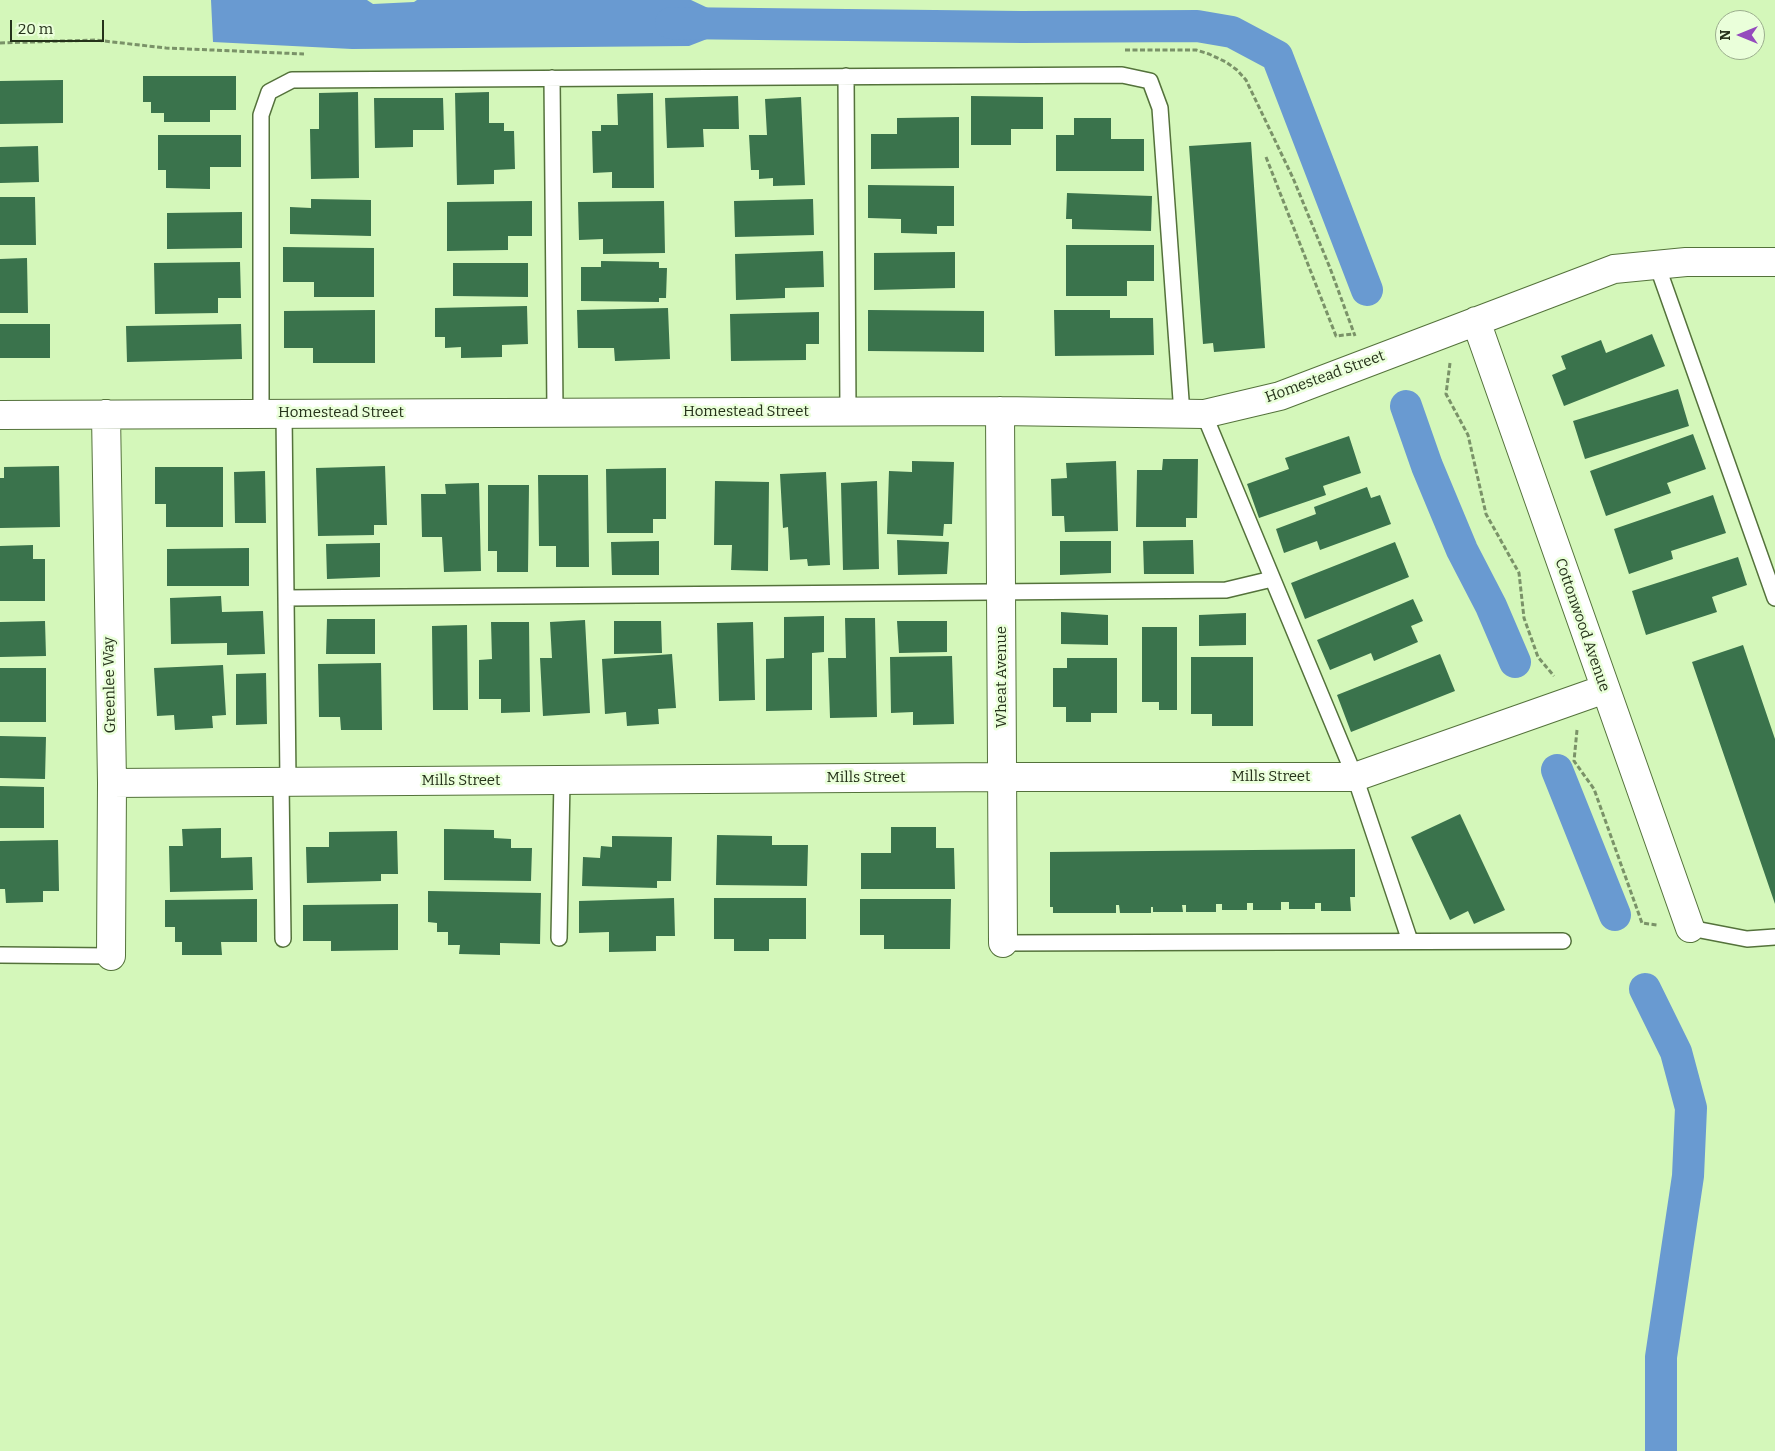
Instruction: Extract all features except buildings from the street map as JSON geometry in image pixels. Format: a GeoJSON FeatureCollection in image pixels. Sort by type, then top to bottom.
{"type":"FeatureCollection","features":[{"type":"Feature","properties":{"kind":"street","name":"Homestead Street"},"geometry":{"type":"LineString","coordinates":[[0,414],[1000,411],[1193,414],[1280,396],[1614,268],[1686,262],[1775,262]]}},
{"type":"Feature","properties":{"kind":"street","name":"Cottonwood Avenue"},"geometry":{"type":"LineString","coordinates":[[1476,321],[1690,928]]}},
{"type":"Feature","properties":{"kind":"street","name":"Wheat Avenue"},"geometry":{"type":"LineString","coordinates":[[1000,411],[1003,942]]}},
{"type":"Feature","properties":{"kind":"street","name":"Greenlee Way"},"geometry":{"type":"LineString","coordinates":[[106,414],[112,783],[110,956]]}},
{"type":"Feature","properties":{"kind":"street","name":"Mills Street"},"geometry":{"type":"LineString","coordinates":[[112,783],[1003,777],[1355,777],[1605,689]]}},
{"type":"Feature","properties":{"kind":"lane"},"geometry":{"type":"LineString","coordinates":[[283,938],[286,598],[273,413],[261,115],[270,92],[292,80],[1122,75],[1150,81],[1160,108],[1193,414],[1272,578],[1355,777],[1410,941]]}},
{"type":"Feature","properties":{"kind":"lane"},"geometry":{"type":"LineString","coordinates":[[846,76],[848,412]]}},
{"type":"Feature","properties":{"kind":"lane"},"geometry":{"type":"LineString","coordinates":[[552,78],[555,412]]}},
{"type":"Feature","properties":{"kind":"lane"},"geometry":{"type":"LineString","coordinates":[[1657,264],[1775,598]]}},
{"type":"Feature","properties":{"kind":"lane"},"geometry":{"type":"LineString","coordinates":[[286,598],[1226,590],[1272,578]]}},
{"type":"Feature","properties":{"kind":"lane"},"geometry":{"type":"LineString","coordinates":[[559,938],[562,780]]}},
{"type":"Feature","properties":{"kind":"lane"},"geometry":{"type":"LineString","coordinates":[[1690,928],[1748,938],[1775,937]]}},
{"type":"Feature","properties":{"kind":"lane"},"geometry":{"type":"LineString","coordinates":[[1003,942],[1562,941]]}},
{"type":"Feature","properties":{"kind":"lane"},"geometry":{"type":"LineString","coordinates":[[0,955],[110,956]]}},
{"type":"Feature","properties":{"kind":"path"},"geometry":{"type":"LineString","coordinates":[[1266,157],[1336,336],[1354,334]]}},
{"type":"Feature","properties":{"kind":"path"},"geometry":{"type":"LineString","coordinates":[[1450,360],[1446,394],[1468,435],[1486,514],[1519,572],[1524,618],[1538,657],[1556,678],[1578,733],[1574,761],[1594,790],[1642,923]]}},
{"type":"Feature","properties":{"kind":"water"},"geometry":{"type":"Polygon","coordinates":[[[211,0],[367,0],[373,4],[414,2],[417,0],[691,0],[708,8],[716,23],[707,39],[689,46],[352,49],[213,42],[211,0]]]}},
{"type":"Feature","properties":{"kind":"waterway"},"geometry":{"type":"LineString","coordinates":[[671,23],[1022,27],[1197,26],[1232,32],[1277,56],[1367,290]]}},
{"type":"Feature","properties":{"kind":"waterway"},"geometry":{"type":"LineString","coordinates":[[1406,406],[1427,466],[1462,550],[1491,606],[1515,662]]}},
{"type":"Feature","properties":{"kind":"waterway"},"geometry":{"type":"LineString","coordinates":[[1557,770],[1615,915]]}},
{"type":"Feature","properties":{"kind":"waterway"},"geometry":{"type":"LineString","coordinates":[[1645,989],[1676,1052],[1691,1108],[1688,1176],[1661,1357],[1661,1451]]}}]}
